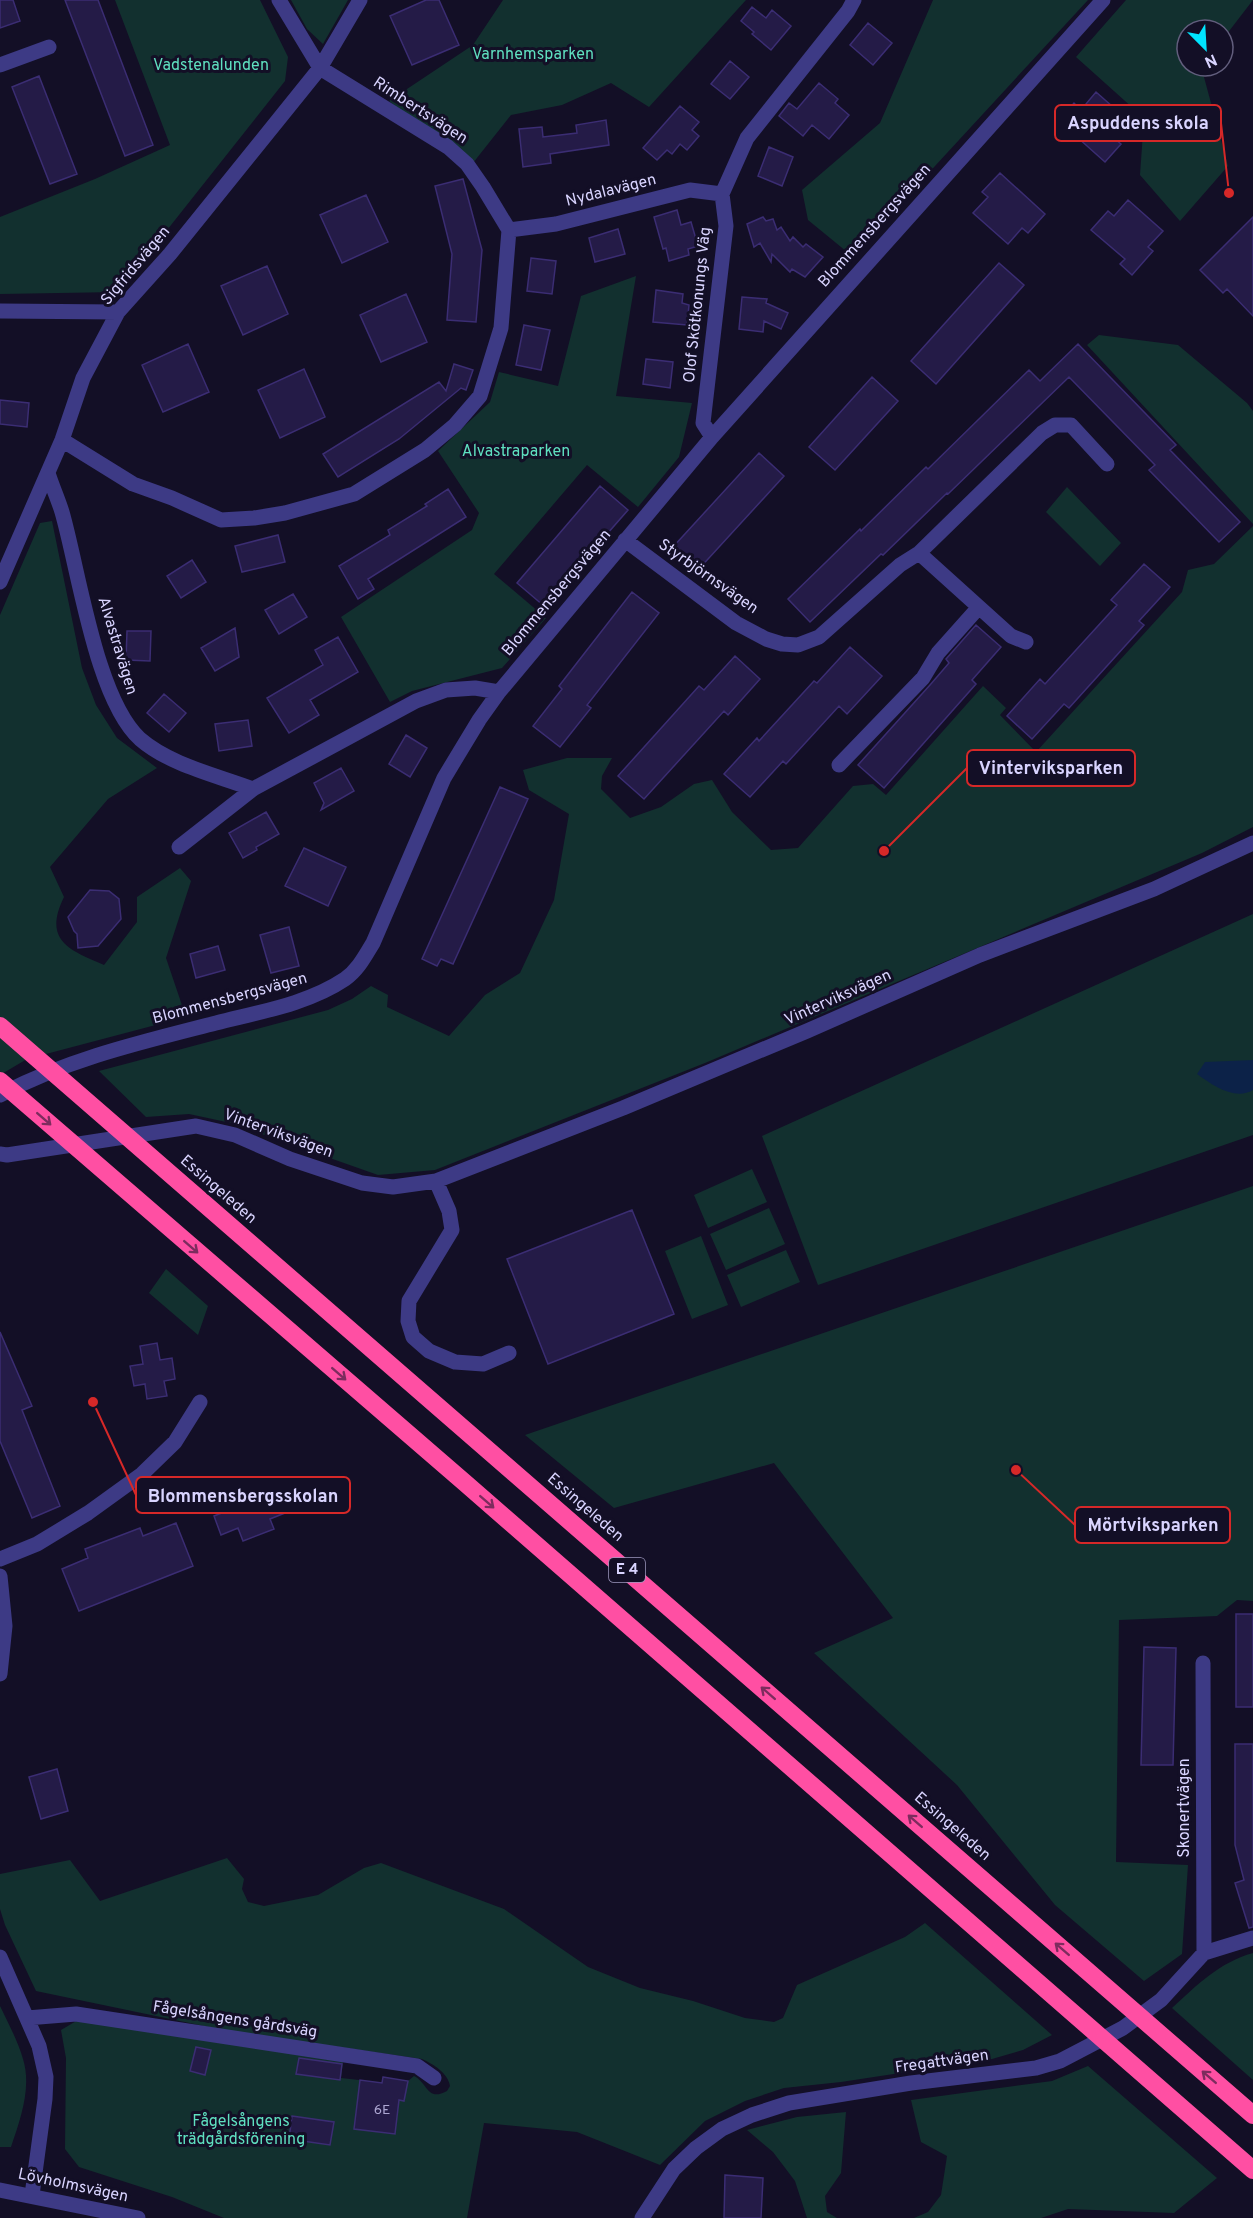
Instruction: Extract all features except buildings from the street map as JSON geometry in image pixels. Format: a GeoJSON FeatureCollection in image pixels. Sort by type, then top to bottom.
{"type":"FeatureCollection","features":[{"type":"Feature","properties":{"kind":"highway","name":"Essingeleden"},"geometry":{"type":"LineString","coordinates":[[0,1026],[1253,2115]]}},
{"type":"Feature","properties":{"kind":"highway","name":"E 4"},"geometry":{"type":"LineString","coordinates":[[0,1081],[1253,2170]]}},
{"type":"Feature","properties":{"kind":"street"},"geometry":{"type":"LineString","coordinates":[[279,0],[320,68]]}},
{"type":"Feature","properties":{"kind":"street","name":"Sigfridsvägen"},"geometry":{"type":"LineString","coordinates":[[0,582],[62,440],[83,378],[118,312],[170,254],[320,68],[360,0]]}},
{"type":"Feature","properties":{"kind":"street"},"geometry":{"type":"LineString","coordinates":[[722,194],[747,138],[848,11],[854,0]]}},
{"type":"Feature","properties":{"kind":"street","name":"Blommensbergsvägen"},"geometry":{"type":"LineString","coordinates":[[0,1095],[31,1078],[74,1062],[126,1046],[286,1005],[320,993],[346,978],[359,967],[373,943],[444,778],[499,692],[712,437],[1103,0]]}},
{"type":"Feature","properties":{"kind":"street"},"geometry":{"type":"LineString","coordinates":[[0,66],[49,47]]}},
{"type":"Feature","properties":{"kind":"street","name":"Rimbertsvägen"},"geometry":{"type":"LineString","coordinates":[[320,68],[448,147],[466,164],[483,187],[509,230]]}},
{"type":"Feature","properties":{"kind":"street","name":"Nydalavägen"},"geometry":{"type":"LineString","coordinates":[[509,230],[556,224],[690,190],[722,194]]}},
{"type":"Feature","properties":{"kind":"street","name":"Olof Skötkonungs Väg"},"geometry":{"type":"LineString","coordinates":[[712,437],[703,423],[726,226],[722,194]]}},
{"type":"Feature","properties":{"kind":"street"},"geometry":{"type":"LineString","coordinates":[[62,440],[133,484],[172,498],[221,520],[285,513],[354,494],[425,450],[455,425],[480,396],[501,328],[509,230]]}},
{"type":"Feature","properties":{"kind":"street"},"geometry":{"type":"LineString","coordinates":[[0,311],[118,312]]}},
{"type":"Feature","properties":{"kind":"street","name":"Styrbjörnsvägen"},"geometry":{"type":"LineString","coordinates":[[625,540],[736,623],[766,639],[782,644],[798,645],[819,637],[900,565],[919,553],[1034,441],[1054,425],[1071,425],[1107,464]]}},
{"type":"Feature","properties":{"kind":"street","name":"Alvastravägen"},"geometry":{"type":"LineString","coordinates":[[48,473],[62,510],[98,654],[111,696],[126,722],[140,738],[157,751],[177,761],[253,789]]}},
{"type":"Feature","properties":{"kind":"street"},"geometry":{"type":"LineString","coordinates":[[919,553],[1011,636],[1026,642]]}},
{"type":"Feature","properties":{"kind":"street"},"geometry":{"type":"LineString","coordinates":[[839,765],[923,678],[938,653],[979,607]]}},
{"type":"Feature","properties":{"kind":"street"},"geometry":{"type":"LineString","coordinates":[[179,847],[253,789],[416,701],[446,690],[475,688],[499,692]]}},
{"type":"Feature","properties":{"kind":"street","name":"Vinterviksvägen"},"geometry":{"type":"LineString","coordinates":[[0,1154],[7,1155],[196,1126],[235,1135],[290,1159],[362,1183],[393,1187],[436,1181],[623,1108],[980,955],[1154,889],[1253,843]]}},
{"type":"Feature","properties":{"kind":"street"},"geometry":{"type":"LineString","coordinates":[[436,1181],[449,1211],[452,1230],[409,1301],[408,1321],[413,1337],[429,1351],[455,1362],[483,1364],[509,1353]]}},
{"type":"Feature","properties":{"kind":"street"},"geometry":{"type":"LineString","coordinates":[[0,1559],[45,1539],[88,1513],[142,1474],[175,1442],[200,1402]]}},
{"type":"Feature","properties":{"kind":"street"},"geometry":{"type":"LineString","coordinates":[[0,1576],[5,1626],[0,1674]]}},
{"type":"Feature","properties":{"kind":"street","name":"Skonertvägen"},"geometry":{"type":"LineString","coordinates":[[1203,1663],[1204,1953]]}},
{"type":"Feature","properties":{"kind":"street"},"geometry":{"type":"LineString","coordinates":[[1204,1953],[1253,1938]]}},
{"type":"Feature","properties":{"kind":"street","name":"Fregattvägen"},"geometry":{"type":"LineString","coordinates":[[642,2218],[675,2169],[696,2148],[722,2129],[789,2103],[1036,2068],[1060,2061],[1123,2028],[1161,2000],[1204,1953]]}},
{"type":"Feature","properties":{"kind":"street"},"geometry":{"type":"LineString","coordinates":[[0,1957],[39,2046],[46,2076],[32,2195]]}},
{"type":"Feature","properties":{"kind":"street","name":"Fågelsångens gårdsväg"},"geometry":{"type":"LineString","coordinates":[[27,2018],[76,2014],[417,2066],[434,2078]]}},
{"type":"Feature","properties":{"kind":"street","name":"Lövholmsvägen"},"geometry":{"type":"LineString","coordinates":[[0,2190],[138,2218]]}},
{"type":"Feature","properties":{"kind":"green space","name":"Vadstenalunden"},"geometry":{"type":"Polygon","coordinates":[[[115,0],[260,0],[288,57],[285,81],[118,292],[0,294],[0,217],[95,179],[170,145],[115,0]]]}},
{"type":"Feature","properties":{"kind":"green space"},"geometry":{"type":"Polygon","coordinates":[[[291,0],[348,0],[323,44],[307,29],[291,0]]]}},
{"type":"Feature","properties":{"kind":"green space","name":"Varnhemsparken"},"geometry":{"type":"Polygon","coordinates":[[[503,0],[746,0],[649,107],[611,83],[562,105],[511,115],[469,168],[389,101],[473,45],[503,0]]]}},
{"type":"Feature","properties":{"kind":"green space"},"geometry":{"type":"Polygon","coordinates":[[[933,0],[1088,0],[852,256],[808,220],[802,190],[880,123],[933,0]]]}},
{"type":"Feature","properties":{"kind":"green space"},"geometry":{"type":"Polygon","coordinates":[[[1126,0],[1253,0],[1235,23],[1235,18],[1175,18],[1175,78],[1204,78],[1228,166],[1180,221],[1140,175],[1144,118],[1076,57],[1126,0]]]}},
{"type":"Feature","properties":{"kind":"green space","name":"Alvastraparken"},"geometry":{"type":"Polygon","coordinates":[[[636,276],[616,396],[692,403],[679,457],[638,507],[587,465],[494,574],[546,618],[502,668],[412,691],[390,702],[341,617],[472,530],[479,513],[438,451],[490,402],[499,372],[558,386],[581,296],[636,276]]]}},
{"type":"Feature","properties":{"kind":"green space"},"geometry":{"type":"Polygon","coordinates":[[[1099,335],[1178,345],[1247,403],[1253,411],[1253,524],[1087,345],[1099,335]]]}},
{"type":"Feature","properties":{"kind":"green space"},"geometry":{"type":"Polygon","coordinates":[[[1067,487],[1121,543],[1100,566],[1046,512],[1067,487]]]}},
{"type":"Feature","properties":{"kind":"green space"},"geometry":{"type":"Polygon","coordinates":[[[52,521],[82,668],[96,705],[117,738],[157,768],[108,799],[50,867],[64,897],[56,924],[58,933],[70,948],[104,965],[137,922],[137,897],[180,868],[191,881],[166,958],[186,1017],[27,1059],[0,1075],[0,615],[40,523],[52,521]]]}},
{"type":"Feature","properties":{"kind":"green space"},"geometry":{"type":"Polygon","coordinates":[[[1253,526],[1253,827],[1202,853],[705,1063],[435,1170],[378,1175],[231,1123],[189,1114],[146,1117],[99,1071],[328,1010],[352,999],[371,986],[388,995],[387,1007],[449,1036],[485,995],[520,973],[554,900],[569,814],[529,790],[523,770],[567,758],[612,758],[602,776],[601,789],[630,818],[661,807],[694,784],[712,780],[732,812],[771,850],[798,848],[853,786],[873,784],[886,795],[983,686],[1006,708],[1000,715],[1036,752],[1182,592],[1188,570],[1214,564],[1253,526]]]}},
{"type":"Feature","properties":{"kind":"green space"},"geometry":{"type":"Polygon","coordinates":[[[1253,914],[1253,1135],[818,1285],[762,1136],[1253,914]]]}},
{"type":"Feature","properties":{"kind":"green space"},"geometry":{"type":"Polygon","coordinates":[[[752,1169],[767,1202],[708,1228],[694,1195],[752,1169]]]}},
{"type":"Feature","properties":{"kind":"green space"},"geometry":{"type":"Polygon","coordinates":[[[1253,1186],[1253,1601],[1237,1600],[1217,1616],[1119,1620],[1116,1862],[1188,1865],[1182,1954],[1144,1981],[1055,1905],[957,1785],[814,1653],[893,1618],[774,1463],[614,1508],[525,1435],[1253,1186]]]}},
{"type":"Feature","properties":{"kind":"green space"},"geometry":{"type":"Polygon","coordinates":[[[769,1208],[785,1244],[726,1270],[710,1234],[769,1208]]]}},
{"type":"Feature","properties":{"kind":"green space"},"geometry":{"type":"Polygon","coordinates":[[[701,1236],[728,1305],[692,1319],[665,1251],[701,1236]]]}},
{"type":"Feature","properties":{"kind":"green space"},"geometry":{"type":"Polygon","coordinates":[[[786,1250],[800,1282],[741,1307],[727,1275],[786,1250]]]}},
{"type":"Feature","properties":{"kind":"green space"},"geometry":{"type":"Polygon","coordinates":[[[166,1269],[208,1306],[198,1335],[149,1293],[166,1269]]]}},
{"type":"Feature","properties":{"kind":"green space","name":"Fågelsångens trädgårdsförening"},"geometry":{"type":"Polygon","coordinates":[[[227,1858],[244,1879],[242,1889],[248,1902],[264,1906],[318,1895],[364,1868],[381,1863],[504,1909],[588,1967],[640,1988],[693,2001],[745,2018],[774,2022],[783,2018],[797,1985],[905,1937],[925,1923],[1052,2035],[1023,2050],[992,2059],[841,2082],[784,2088],[745,2101],[705,2121],[660,2165],[577,2132],[484,2123],[467,2218],[224,2218],[172,2197],[79,2167],[65,2149],[66,2058],[61,2030],[78,2020],[343,2061],[341,2078],[377,2082],[377,2085],[382,2085],[383,2077],[408,2081],[414,2076],[431,2093],[435,2094],[447,2091],[450,2086],[449,2081],[435,2066],[422,2059],[228,2031],[36,1991],[5,1925],[0,1909],[0,1874],[70,1860],[100,1901],[227,1858]]]}},
{"type":"Feature","properties":{"kind":"green space"},"geometry":{"type":"Polygon","coordinates":[[[1253,1953],[1253,2080],[1172,2008],[1219,1968],[1253,1953]]]}},
{"type":"Feature","properties":{"kind":"green space"},"geometry":{"type":"Polygon","coordinates":[[[0,2006],[23,2059],[26,2081],[24,2104],[11,2147],[0,2147],[0,2006]]]}},
{"type":"Feature","properties":{"kind":"green space"},"geometry":{"type":"Polygon","coordinates":[[[1088,2066],[1217,2178],[1174,2213],[1068,2209],[1041,2218],[914,2218],[928,2212],[941,2195],[947,2156],[921,2142],[911,2100],[1052,2081],[1088,2066]]]}},
{"type":"Feature","properties":{"kind":"green space"},"geometry":{"type":"Polygon","coordinates":[[[846,2112],[841,2173],[825,2196],[827,2212],[837,2218],[807,2218],[795,2181],[773,2152],[747,2130],[797,2117],[846,2112]]]}},
{"type":"Feature","properties":{"kind":"water"},"geometry":{"type":"Polygon","coordinates":[[[1253,1060],[1253,1090],[1246,1093],[1231,1093],[1197,1074],[1205,1062],[1253,1060]]]}},
{"type":"Feature","properties":{"kind":"place","name":"Aspuddens skola"},"geometry":{"type":"Point","coordinates":[1229,193]}},
{"type":"Feature","properties":{"kind":"place","name":"Vinterviksparken"},"geometry":{"type":"Point","coordinates":[884,851]}},
{"type":"Feature","properties":{"kind":"place","name":"Blommensbergsskolan"},"geometry":{"type":"Point","coordinates":[93,1402]}},
{"type":"Feature","properties":{"kind":"place","name":"Mörtviksparken"},"geometry":{"type":"Point","coordinates":[1016,1470]}}]}
